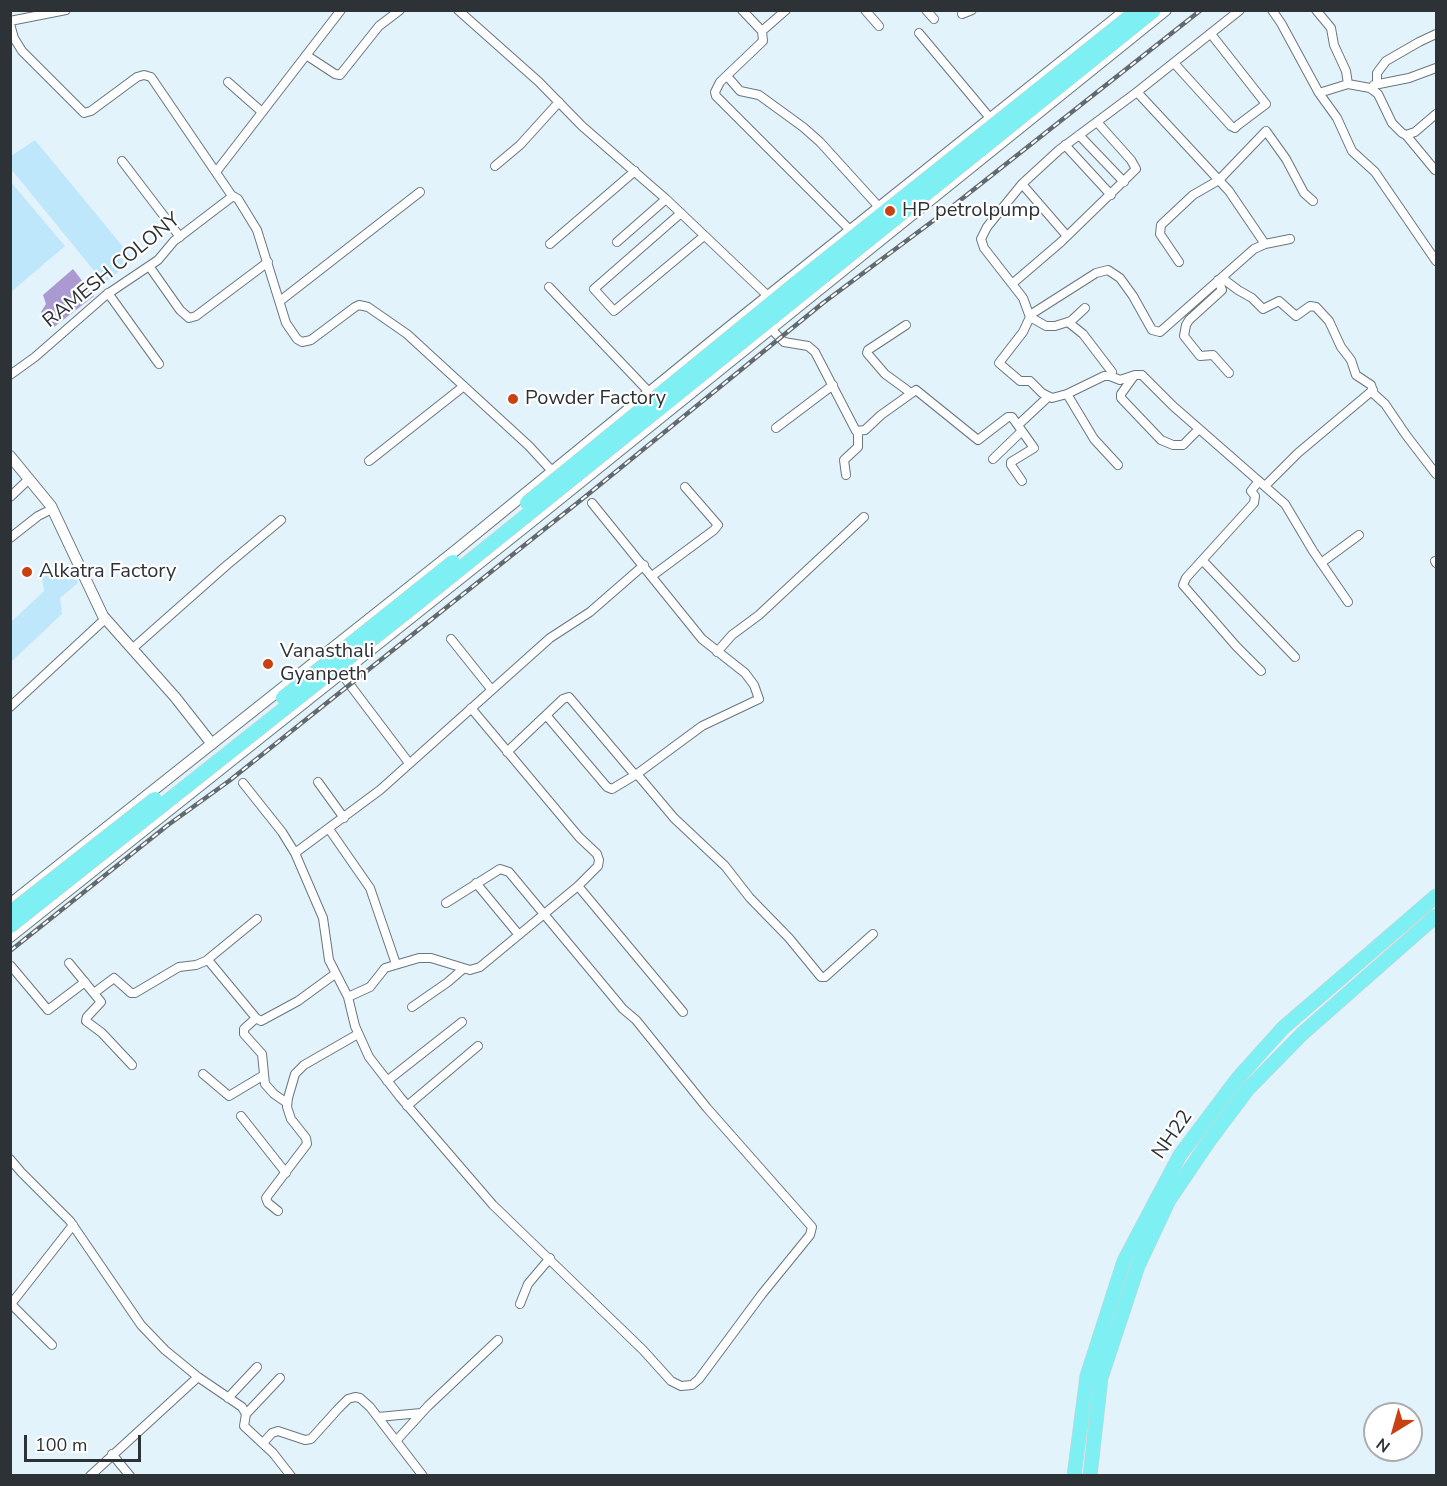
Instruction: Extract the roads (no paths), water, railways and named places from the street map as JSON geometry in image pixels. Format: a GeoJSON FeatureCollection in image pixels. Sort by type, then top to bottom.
{"type":"FeatureCollection","features":[{"type":"Feature","properties":{"kind":"highway"},"geometry":{"type":"LineString","coordinates":[[10,913],[493,531],[804,277],[1138,10]]}},
{"type":"Feature","properties":{"kind":"highway"},"geometry":{"type":"LineString","coordinates":[[10,926],[419,602],[1154,10]]}},
{"type":"Feature","properties":{"kind":"highway","name":"NH22"},"geometry":{"type":"LineString","coordinates":[[1074,1476],[1087,1376],[1124,1262],[1180,1155],[1238,1078],[1283,1028],[1437,896]]}},
{"type":"Feature","properties":{"kind":"highway","name":"NH22"},"geometry":{"type":"LineString","coordinates":[[1090,1476],[1101,1378],[1137,1266],[1169,1200],[1248,1089],[1302,1033],[1437,916]]}},
{"type":"Feature","properties":{"kind":"street"},"geometry":{"type":"LineString","coordinates":[[66,10],[10,22],[14,38],[22,51],[84,113],[91,111],[137,77],[151,76],[257,230],[289,328],[302,342],[311,340],[355,307],[359,305],[368,307],[407,334],[529,446],[552,471]]}},
{"type":"Feature","properties":{"kind":"street"},"geometry":{"type":"LineString","coordinates":[[216,172],[341,10]]}},
{"type":"Feature","properties":{"kind":"street"},"geometry":{"type":"LineString","coordinates":[[306,55],[340,75],[375,31],[400,10]]}},
{"type":"Feature","properties":{"kind":"street"},"geometry":{"type":"LineString","coordinates":[[458,10],[559,102],[582,126],[666,199],[768,296]]}},
{"type":"Feature","properties":{"kind":"street"},"geometry":{"type":"LineString","coordinates":[[762,31],[786,10]]}},
{"type":"Feature","properties":{"kind":"street"},"geometry":{"type":"LineString","coordinates":[[865,10],[879,26]]}},
{"type":"Feature","properties":{"kind":"street"},"geometry":{"type":"LineString","coordinates":[[926,10],[934,20]]}},
{"type":"Feature","properties":{"kind":"street"},"geometry":{"type":"LineString","coordinates":[[962,14],[972,10]]}},
{"type":"Feature","properties":{"kind":"street"},"geometry":{"type":"LineString","coordinates":[[10,904],[254,711],[1126,10]]}},
{"type":"Feature","properties":{"kind":"street"},"geometry":{"type":"LineString","coordinates":[[10,936],[604,464],[1166,10]]}},
{"type":"Feature","properties":{"kind":"street"},"geometry":{"type":"LineString","coordinates":[[1085,308],[1068,322],[1050,327],[1030,316],[1023,298],[984,248],[981,239],[992,220],[1022,184],[1065,145],[1137,92],[1240,10]]}},
{"type":"Feature","properties":{"kind":"street"},"geometry":{"type":"LineString","coordinates":[[1272,10],[1319,93],[1337,118],[1352,150],[1374,172],[1437,261]]}},
{"type":"Feature","properties":{"kind":"street"},"geometry":{"type":"LineString","coordinates":[[1316,10],[1331,28],[1334,45],[1348,76],[1348,84]]}},
{"type":"Feature","properties":{"kind":"street"},"geometry":{"type":"LineString","coordinates":[[745,11],[764,35],[760,45],[720,82],[715,92],[720,101],[850,230]]}},
{"type":"Feature","properties":{"kind":"street"},"geometry":{"type":"LineString","coordinates":[[919,33],[990,118]]}},
{"type":"Feature","properties":{"kind":"street"},"geometry":{"type":"LineString","coordinates":[[1174,63],[1235,128],[1266,104],[1211,34]]}},
{"type":"Feature","properties":{"kind":"street"},"geometry":{"type":"LineString","coordinates":[[1435,170],[1406,135],[1392,123],[1373,86],[1377,73],[1386,61],[1437,34]]}},
{"type":"Feature","properties":{"kind":"street"},"geometry":{"type":"LineString","coordinates":[[1319,93],[1348,84],[1373,86],[1409,78],[1437,68]]}},
{"type":"Feature","properties":{"kind":"street"},"geometry":{"type":"LineString","coordinates":[[727,76],[740,91],[759,95],[803,127],[883,204],[904,220]]}},
{"type":"Feature","properties":{"kind":"street"},"geometry":{"type":"LineString","coordinates":[[228,82],[262,112]]}},
{"type":"Feature","properties":{"kind":"street"},"geometry":{"type":"LineString","coordinates":[[1137,92],[1219,180],[1265,244]]}},
{"type":"Feature","properties":{"kind":"street"},"geometry":{"type":"LineString","coordinates":[[495,166],[520,145],[559,102]]}},
{"type":"Feature","properties":{"kind":"street"},"geometry":{"type":"LineString","coordinates":[[1406,135],[1419,130],[1437,114]]}},
{"type":"Feature","properties":{"kind":"street"},"geometry":{"type":"LineString","coordinates":[[1012,284],[1134,173],[1136,167],[1097,122]]}},
{"type":"Feature","properties":{"kind":"street"},"geometry":{"type":"LineString","coordinates":[[1179,262],[1164,241],[1159,229],[1161,225],[1193,195],[1219,180],[1266,131],[1286,159],[1304,193],[1313,201]]}},
{"type":"Feature","properties":{"kind":"street"},"geometry":{"type":"LineString","coordinates":[[1080,135],[1124,182]]}},
{"type":"Feature","properties":{"kind":"street"},"geometry":{"type":"LineString","coordinates":[[1065,145],[1111,195]]}},
{"type":"Feature","properties":{"kind":"street"},"geometry":{"type":"LineString","coordinates":[[122,161],[180,237]]}},
{"type":"Feature","properties":{"kind":"street"},"geometry":{"type":"LineString","coordinates":[[550,244],[634,171]]}},
{"type":"Feature","properties":{"kind":"street"},"geometry":{"type":"LineString","coordinates":[[1022,184],[1067,236]]}},
{"type":"Feature","properties":{"kind":"street"},"geometry":{"type":"LineString","coordinates":[[280,301],[420,192]]}},
{"type":"Feature","properties":{"kind":"street","name":"RAMESH COLONY"},"geometry":{"type":"LineString","coordinates":[[10,375],[35,357],[108,293],[158,260],[180,237],[234,197]]}},
{"type":"Feature","properties":{"kind":"street"},"geometry":{"type":"LineString","coordinates":[[617,242],[666,199]]}},
{"type":"Feature","properties":{"kind":"street"},"geometry":{"type":"LineString","coordinates":[[681,213],[594,289],[614,311],[704,236]]}},
{"type":"Feature","properties":{"kind":"street"},"geometry":{"type":"LineString","coordinates":[[1290,238],[1265,244],[1246,255],[1160,332],[1152,330],[1120,278],[1108,270],[1096,273],[1030,316],[1023,332],[999,363],[1020,381],[1030,381],[1048,397],[1067,394],[1104,376],[1120,380],[1139,374],[1145,377],[1199,429],[1279,497],[1290,510],[1321,563],[1348,602]]}},
{"type":"Feature","properties":{"kind":"street"},"geometry":{"type":"LineString","coordinates":[[149,266],[184,315],[189,318],[196,316],[268,262]]}},
{"type":"Feature","properties":{"kind":"street"},"geometry":{"type":"LineString","coordinates":[[1220,279],[1222,290],[1187,323],[1184,336],[1200,356],[1213,355],[1229,373]]}},
{"type":"Feature","properties":{"kind":"street"},"geometry":{"type":"LineString","coordinates":[[1220,279],[1252,298],[1263,309],[1279,301],[1296,316],[1310,306],[1316,307],[1329,321],[1341,347],[1353,363],[1356,375],[1368,383],[1437,474]]}},
{"type":"Feature","properties":{"kind":"street"},"geometry":{"type":"LineString","coordinates":[[549,287],[649,392]]}},
{"type":"Feature","properties":{"kind":"street"},"geometry":{"type":"LineString","coordinates":[[108,293],[159,364]]}},
{"type":"Feature","properties":{"kind":"street"},"geometry":{"type":"LineString","coordinates":[[1068,322],[1083,334],[1112,372]]}},
{"type":"Feature","properties":{"kind":"street"},"geometry":{"type":"LineString","coordinates":[[906,325],[868,350],[867,353],[885,374],[911,393]]}},
{"type":"Feature","properties":{"kind":"street"},"geometry":{"type":"LineString","coordinates":[[770,328],[784,342],[812,349],[818,356],[852,426],[858,432],[858,447],[844,460],[846,475]]}},
{"type":"Feature","properties":{"kind":"street"},"geometry":{"type":"LineString","coordinates":[[1135,375],[1121,394],[1121,398],[1161,440],[1183,446],[1199,429]]}},
{"type":"Feature","properties":{"kind":"street"},"geometry":{"type":"LineString","coordinates":[[369,461],[464,386]]}},
{"type":"Feature","properties":{"kind":"street"},"geometry":{"type":"LineString","coordinates":[[776,428],[833,386]]}},
{"type":"Feature","properties":{"kind":"street"},"geometry":{"type":"LineString","coordinates":[[858,432],[867,428],[881,415],[917,390],[978,440],[1010,416],[1034,448],[1011,462],[1022,481]]}},
{"type":"Feature","properties":{"kind":"street"},"geometry":{"type":"LineString","coordinates":[[1261,671],[1183,585],[1186,578],[1254,503],[1255,496],[1251,491],[1373,390]]}},
{"type":"Feature","properties":{"kind":"street"},"geometry":{"type":"LineString","coordinates":[[1067,394],[1094,439],[1118,465]]}},
{"type":"Feature","properties":{"kind":"street"},"geometry":{"type":"LineString","coordinates":[[993,459],[1048,397]]}},
{"type":"Feature","properties":{"kind":"street"},"geometry":{"type":"LineString","coordinates":[[588,442],[604,464]]}},
{"type":"Feature","properties":{"kind":"street"},"geometry":{"type":"LineString","coordinates":[[10,456],[52,509],[105,619],[175,697],[212,744]]}},
{"type":"Feature","properties":{"kind":"street"},"geometry":{"type":"LineString","coordinates":[[10,497],[29,479]]}},
{"type":"Feature","properties":{"kind":"street"},"geometry":{"type":"LineString","coordinates":[[652,576],[718,525],[686,487]]}},
{"type":"Feature","properties":{"kind":"street"},"geometry":{"type":"LineString","coordinates":[[546,715],[608,788],[614,788],[636,775],[702,726],[758,700],[755,687],[745,673],[717,652],[691,627],[644,565],[592,503]]}},
{"type":"Feature","properties":{"kind":"street"},"geometry":{"type":"LineString","coordinates":[[10,538],[38,516],[52,509]]}},
{"type":"Feature","properties":{"kind":"street"},"geometry":{"type":"LineString","coordinates":[[717,652],[732,635],[759,615],[864,517]]}},
{"type":"Feature","properties":{"kind":"street"},"geometry":{"type":"LineString","coordinates":[[132,649],[281,520]]}},
{"type":"Feature","properties":{"kind":"street"},"geometry":{"type":"LineString","coordinates":[[1321,563],[1359,535]]}},
{"type":"Feature","properties":{"kind":"street"},"geometry":{"type":"LineString","coordinates":[[1203,561],[1295,657]]}},
{"type":"Feature","properties":{"kind":"street"},"geometry":{"type":"LineString","coordinates":[[295,854],[380,790],[550,638],[590,612],[644,565]]}},
{"type":"Feature","properties":{"kind":"street"},"geometry":{"type":"LineString","coordinates":[[10,707],[105,619]]}},
{"type":"Feature","properties":{"kind":"street"},"geometry":{"type":"LineString","coordinates":[[451,639],[491,689]]}},
{"type":"Feature","properties":{"kind":"street"},"geometry":{"type":"LineString","coordinates":[[342,673],[409,763]]}},
{"type":"Feature","properties":{"kind":"street"},"geometry":{"type":"LineString","coordinates":[[507,752],[565,698],[570,698],[674,818],[725,866],[759,909],[789,938],[821,977],[825,977],[873,934]]}},
{"type":"Feature","properties":{"kind":"street"},"geometry":{"type":"LineString","coordinates":[[348,997],[370,987],[382,971],[396,964],[427,957],[463,969],[470,970],[480,967],[559,899],[578,886],[598,866],[597,854],[579,837],[471,708]]}},
{"type":"Feature","properties":{"kind":"street"},"geometry":{"type":"LineString","coordinates":[[254,711],[270,731]]}},
{"type":"Feature","properties":{"kind":"street"},"geometry":{"type":"LineString","coordinates":[[318,782],[344,818]]}},
{"type":"Feature","properties":{"kind":"street"},"geometry":{"type":"LineString","coordinates":[[243,783],[282,832],[295,854],[323,918],[329,960],[348,997],[358,1034],[369,1058],[407,1106],[493,1205],[550,1258],[671,1381],[681,1386],[692,1385],[699,1379],[813,1229],[707,1108],[636,1020],[623,1009],[509,872],[503,868],[497,870],[446,903]]}},
{"type":"Feature","properties":{"kind":"street"},"geometry":{"type":"LineString","coordinates":[[329,829],[370,888],[396,964]]}},
{"type":"Feature","properties":{"kind":"street"},"geometry":{"type":"LineString","coordinates":[[476,883],[519,935]]}},
{"type":"Feature","properties":{"kind":"street"},"geometry":{"type":"LineString","coordinates":[[578,886],[682,1012]]}},
{"type":"Feature","properties":{"kind":"street"},"geometry":{"type":"LineString","coordinates":[[94,993],[114,978],[134,994],[179,967],[196,965],[207,960],[257,920]]}},
{"type":"Feature","properties":{"kind":"street"},"geometry":{"type":"LineString","coordinates":[[207,960],[261,1021],[305,997],[335,974]]}},
{"type":"Feature","properties":{"kind":"street"},"geometry":{"type":"LineString","coordinates":[[69,963],[101,1003],[87,1017],[87,1021],[102,1033],[132,1065]]}},
{"type":"Feature","properties":{"kind":"street"},"geometry":{"type":"LineString","coordinates":[[11,966],[48,1010],[85,982]]}},
{"type":"Feature","properties":{"kind":"street"},"geometry":{"type":"LineString","coordinates":[[412,1006],[463,969]]}},
{"type":"Feature","properties":{"kind":"street"},"geometry":{"type":"LineString","coordinates":[[256,1018],[243,1032],[245,1037],[262,1053],[264,1075],[269,1089],[287,1103]]}},
{"type":"Feature","properties":{"kind":"street"},"geometry":{"type":"LineString","coordinates":[[387,1081],[462,1022]]}},
{"type":"Feature","properties":{"kind":"street"},"geometry":{"type":"LineString","coordinates":[[278,1211],[268,1203],[266,1198],[305,1148],[307,1141],[291,1119],[287,1103],[293,1077],[299,1068],[358,1034]]}},
{"type":"Feature","properties":{"kind":"street"},"geometry":{"type":"LineString","coordinates":[[407,1106],[478,1046]]}},
{"type":"Feature","properties":{"kind":"street"},"geometry":{"type":"LineString","coordinates":[[203,1074],[229,1096],[264,1075]]}},
{"type":"Feature","properties":{"kind":"street"},"geometry":{"type":"LineString","coordinates":[[241,1116],[286,1173]]}},
{"type":"Feature","properties":{"kind":"street"},"geometry":{"type":"LineString","coordinates":[[10,1159],[74,1225],[141,1324],[165,1350],[198,1377],[242,1407],[246,1414]]}},
{"type":"Feature","properties":{"kind":"street"},"geometry":{"type":"LineString","coordinates":[[51,1345],[11,1304],[74,1225]]}},
{"type":"Feature","properties":{"kind":"street"},"geometry":{"type":"LineString","coordinates":[[520,1304],[528,1284],[550,1258]]}},
{"type":"Feature","properties":{"kind":"street"},"geometry":{"type":"LineString","coordinates":[[396,1441],[421,1413],[498,1340]]}},
{"type":"Feature","properties":{"kind":"street"},"geometry":{"type":"LineString","coordinates":[[228,1398],[257,1367]]}},
{"type":"Feature","properties":{"kind":"street"},"geometry":{"type":"LineString","coordinates":[[90,1476],[198,1377]]}},
{"type":"Feature","properties":{"kind":"street"},"geometry":{"type":"LineString","coordinates":[[280,1378],[246,1414],[244,1426],[263,1443],[291,1476]]}},
{"type":"Feature","properties":{"kind":"street"},"geometry":{"type":"LineString","coordinates":[[263,1443],[272,1433],[278,1431],[305,1440],[311,1439],[348,1399],[355,1397],[365,1402],[378,1417],[423,1476]]}},
{"type":"Feature","properties":{"kind":"street"},"geometry":{"type":"LineString","coordinates":[[378,1417],[421,1413]]}},
{"type":"Feature","properties":{"kind":"street"},"geometry":{"type":"LineString","coordinates":[[112,1454],[130,1476]]}},
{"type":"Feature","properties":{"kind":"railway"},"geometry":{"type":"LineString","coordinates":[[10,951],[168,825],[229,781],[823,303],[949,209],[1201,10]]}},
{"type":"Feature","properties":{"kind":"place","name":"HP petrolpump"},"geometry":{"type":"Point","coordinates":[890,211]}},
{"type":"Feature","properties":{"kind":"place","name":"Powder Factory"},"geometry":{"type":"Point","coordinates":[513,399]}},
{"type":"Feature","properties":{"kind":"place","name":"Alkatra Factory"},"geometry":{"type":"Point","coordinates":[27,572]}},
{"type":"Feature","properties":{"kind":"place","name":"Vanasthali Gyanpeth"},"geometry":{"type":"Point","coordinates":[268,664]}}]}
